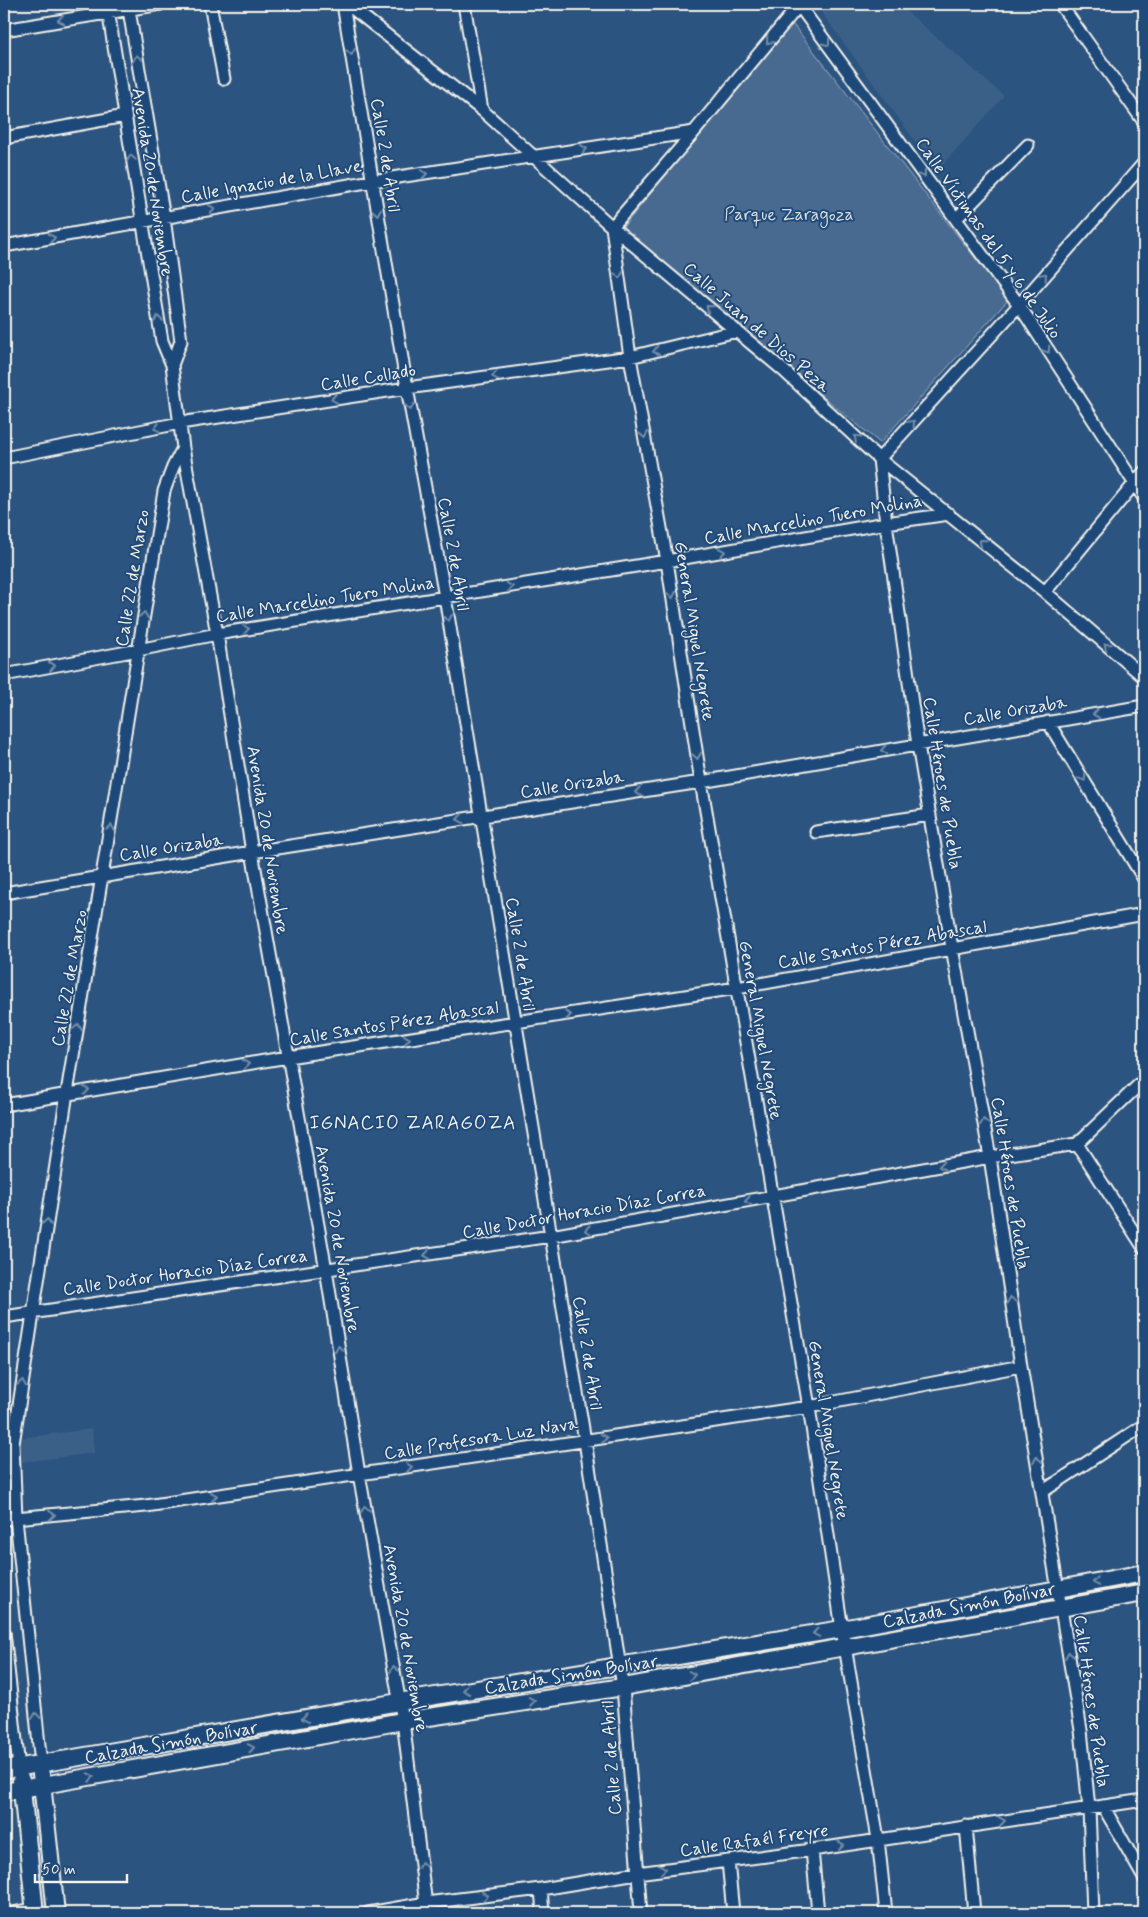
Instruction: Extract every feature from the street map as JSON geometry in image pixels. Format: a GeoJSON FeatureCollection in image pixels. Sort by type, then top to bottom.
{"type":"FeatureCollection","features":[{"type":"Feature","properties":{"kind":"main road","name":"Calzada Simón Bolívar"},"geometry":{"type":"LineString","coordinates":[[11,1769],[399,1702],[842,1629],[1144,1573]]}},
{"type":"Feature","properties":{"kind":"main road","name":"Calzada Simón Bolívar"},"geometry":{"type":"LineString","coordinates":[[4,1792],[403,1721],[623,1687],[1144,1594]]}},
{"type":"Feature","properties":{"kind":"main road"},"geometry":{"type":"LineString","coordinates":[[40,1765],[56,1913]]}},
{"type":"Feature","properties":{"kind":"main road"},"geometry":{"type":"LineString","coordinates":[[11,1769],[22,1789],[35,1911]]}},
{"type":"Feature","properties":{"kind":"street"},"geometry":{"type":"LineString","coordinates":[[4,30],[107,8],[161,4]]}},
{"type":"Feature","properties":{"kind":"street"},"geometry":{"type":"LineString","coordinates":[[210,4],[224,79]]}},
{"type":"Feature","properties":{"kind":"street","name":"Calle 2 de Abril"},"geometry":{"type":"LineString","coordinates":[[342,4],[444,597],[585,1441],[623,1687],[641,1913]]}},
{"type":"Feature","properties":{"kind":"street","name":"Calle Juan de Dios Peza"},"geometry":{"type":"LineString","coordinates":[[347,4],[482,110],[612,227],[783,370],[879,459],[1044,592],[1144,678]]}},
{"type":"Feature","properties":{"kind":"street"},"geometry":{"type":"LineString","coordinates":[[464,4],[482,110]]}},
{"type":"Feature","properties":{"kind":"street"},"geometry":{"type":"LineString","coordinates":[[612,227],[694,132],[799,4]]}},
{"type":"Feature","properties":{"kind":"street","name":"Calle Víctimas del 5 y 6 de Julio"},"geometry":{"type":"LineString","coordinates":[[799,4],[1019,306],[1133,484],[1144,498]]}},
{"type":"Feature","properties":{"kind":"street"},"geometry":{"type":"LineString","coordinates":[[1060,4],[1144,122]]}},
{"type":"Feature","properties":{"kind":"street","name":"Avenida 20 de Noviembre"},"geometry":{"type":"LineString","coordinates":[[129,6],[164,218],[180,341],[172,365]]}},
{"type":"Feature","properties":{"kind":"street","name":"Avenida 20 de Noviembre"},"geometry":{"type":"LineString","coordinates":[[107,8],[162,341],[172,365],[184,448],[217,634],[252,852],[403,1721],[427,1908]]}},
{"type":"Feature","properties":{"kind":"street"},"geometry":{"type":"LineString","coordinates":[[4,138],[124,116]]}},
{"type":"Feature","properties":{"kind":"street","name":"Calle Ignacio de la Llave"},"geometry":{"type":"LineString","coordinates":[[4,246],[372,181],[694,132]]}},
{"type":"Feature","properties":{"kind":"street"},"geometry":{"type":"LineString","coordinates":[[956,219],[1028,145]]}},
{"type":"Feature","properties":{"kind":"street"},"geometry":{"type":"LineString","coordinates":[[879,459],[1019,306],[1144,163]]}},
{"type":"Feature","properties":{"kind":"street","name":"General Miguel Negrete"},"geometry":{"type":"LineString","coordinates":[[612,227],[630,357],[667,561],[701,782],[808,1407],[842,1629],[878,1839],[886,1913]]}},
{"type":"Feature","properties":{"kind":"street","name":"Calle Collado"},"geometry":{"type":"LineString","coordinates":[[4,458],[180,423],[407,388],[630,357],[737,331]]}},
{"type":"Feature","properties":{"kind":"street","name":"Calle 22 de Marzo"},"geometry":{"type":"LineString","coordinates":[[40,1765],[10,1519],[8,1444],[33,1312],[164,491],[170,473],[184,448]]}},
{"type":"Feature","properties":{"kind":"street","name":"Calle Héroes de Puebla"},"geometry":{"type":"LineString","coordinates":[[879,459],[886,523],[918,745],[990,1157],[1021,1366],[1081,1730],[1089,1808],[1093,1913]]}},
{"type":"Feature","properties":{"kind":"street"},"geometry":{"type":"LineString","coordinates":[[1044,592],[1144,472]]}},
{"type":"Feature","properties":{"kind":"street","name":"Calle Marcelino Tuero Molina"},"geometry":{"type":"LineString","coordinates":[[4,675],[217,634],[948,514]]}},
{"type":"Feature","properties":{"kind":"street","name":"Calle Orizaba"},"geometry":{"type":"LineString","coordinates":[[4,894],[252,852],[701,782],[1144,706]]}},
{"type":"Feature","properties":{"kind":"street"},"geometry":{"type":"LineString","coordinates":[[1048,722],[1144,879]]}},
{"type":"Feature","properties":{"kind":"street"},"geometry":{"type":"LineString","coordinates":[[816,832],[930,814]]}},
{"type":"Feature","properties":{"kind":"street","name":"Calle Santos Pérez Abascal"},"geometry":{"type":"LineString","coordinates":[[4,1105],[288,1057],[737,988],[1144,914]]}},
{"type":"Feature","properties":{"kind":"street"},"geometry":{"type":"LineString","coordinates":[[1144,1080],[1077,1144],[1144,1248]]}},
{"type":"Feature","properties":{"kind":"street","name":"Calle Doctor Horacio Díaz Correa"},"geometry":{"type":"LineString","coordinates":[[4,1317],[551,1236],[990,1157],[1077,1144]]}},
{"type":"Feature","properties":{"kind":"street","name":"Calle Profesora Luz Nava"},"geometry":{"type":"LineString","coordinates":[[10,1519],[146,1506],[585,1441],[808,1407],[1021,1366]]}},
{"type":"Feature","properties":{"kind":"street"},"geometry":{"type":"LineString","coordinates":[[1042,1492],[1144,1425]]}},
{"type":"Feature","properties":{"kind":"street"},"geometry":{"type":"LineString","coordinates":[[4,1632],[11,1769]]}},
{"type":"Feature","properties":{"kind":"street","name":"Calle Rafaél Freyre"},"geometry":{"type":"LineString","coordinates":[[368,1913],[427,1908],[637,1873],[812,1850],[1144,1800]]}},
{"type":"Feature","properties":{"kind":"street"},"geometry":{"type":"LineString","coordinates":[[1104,1806],[1144,1878]]}},
{"type":"Feature","properties":{"kind":"street"},"geometry":{"type":"LineString","coordinates":[[966,1826],[974,1913]]}},
{"type":"Feature","properties":{"kind":"street"},"geometry":{"type":"LineString","coordinates":[[812,1850],[818,1913]]}},
{"type":"Feature","properties":{"kind":"street"},"geometry":{"type":"LineString","coordinates":[[728,1861],[733,1913]]}},
{"type":"Feature","properties":{"kind":"street"},"geometry":{"type":"LineString","coordinates":[[541,1889],[543,1913]]}},
{"type":"Feature","properties":{"kind":"street"},"geometry":{"type":"LineString","coordinates":[[13,1913],[35,1911]]}},
{"type":"Feature","properties":{"kind":"shaded area"},"geometry":{"type":"Polygon","coordinates":[[[820,4],[898,4],[1004,96],[937,171],[817,6],[820,4]]]}},
{"type":"Feature","properties":{"kind":"shaded area"},"geometry":{"type":"Polygon","coordinates":[[[92,1429],[94,1453],[22,1462],[20,1438],[92,1429]]]}},
{"type":"Feature","properties":{"kind":"green space","name":"Parque Zaragoza"},"geometry":{"type":"Polygon","coordinates":[[[791,22],[1008,300],[880,443],[620,231],[791,22]]]}},
{"type":"Feature","properties":{"kind":"district","name":"IGNACIO ZARAGOZA"},"geometry":{"type":"Point","coordinates":[413,1122]}}]}
